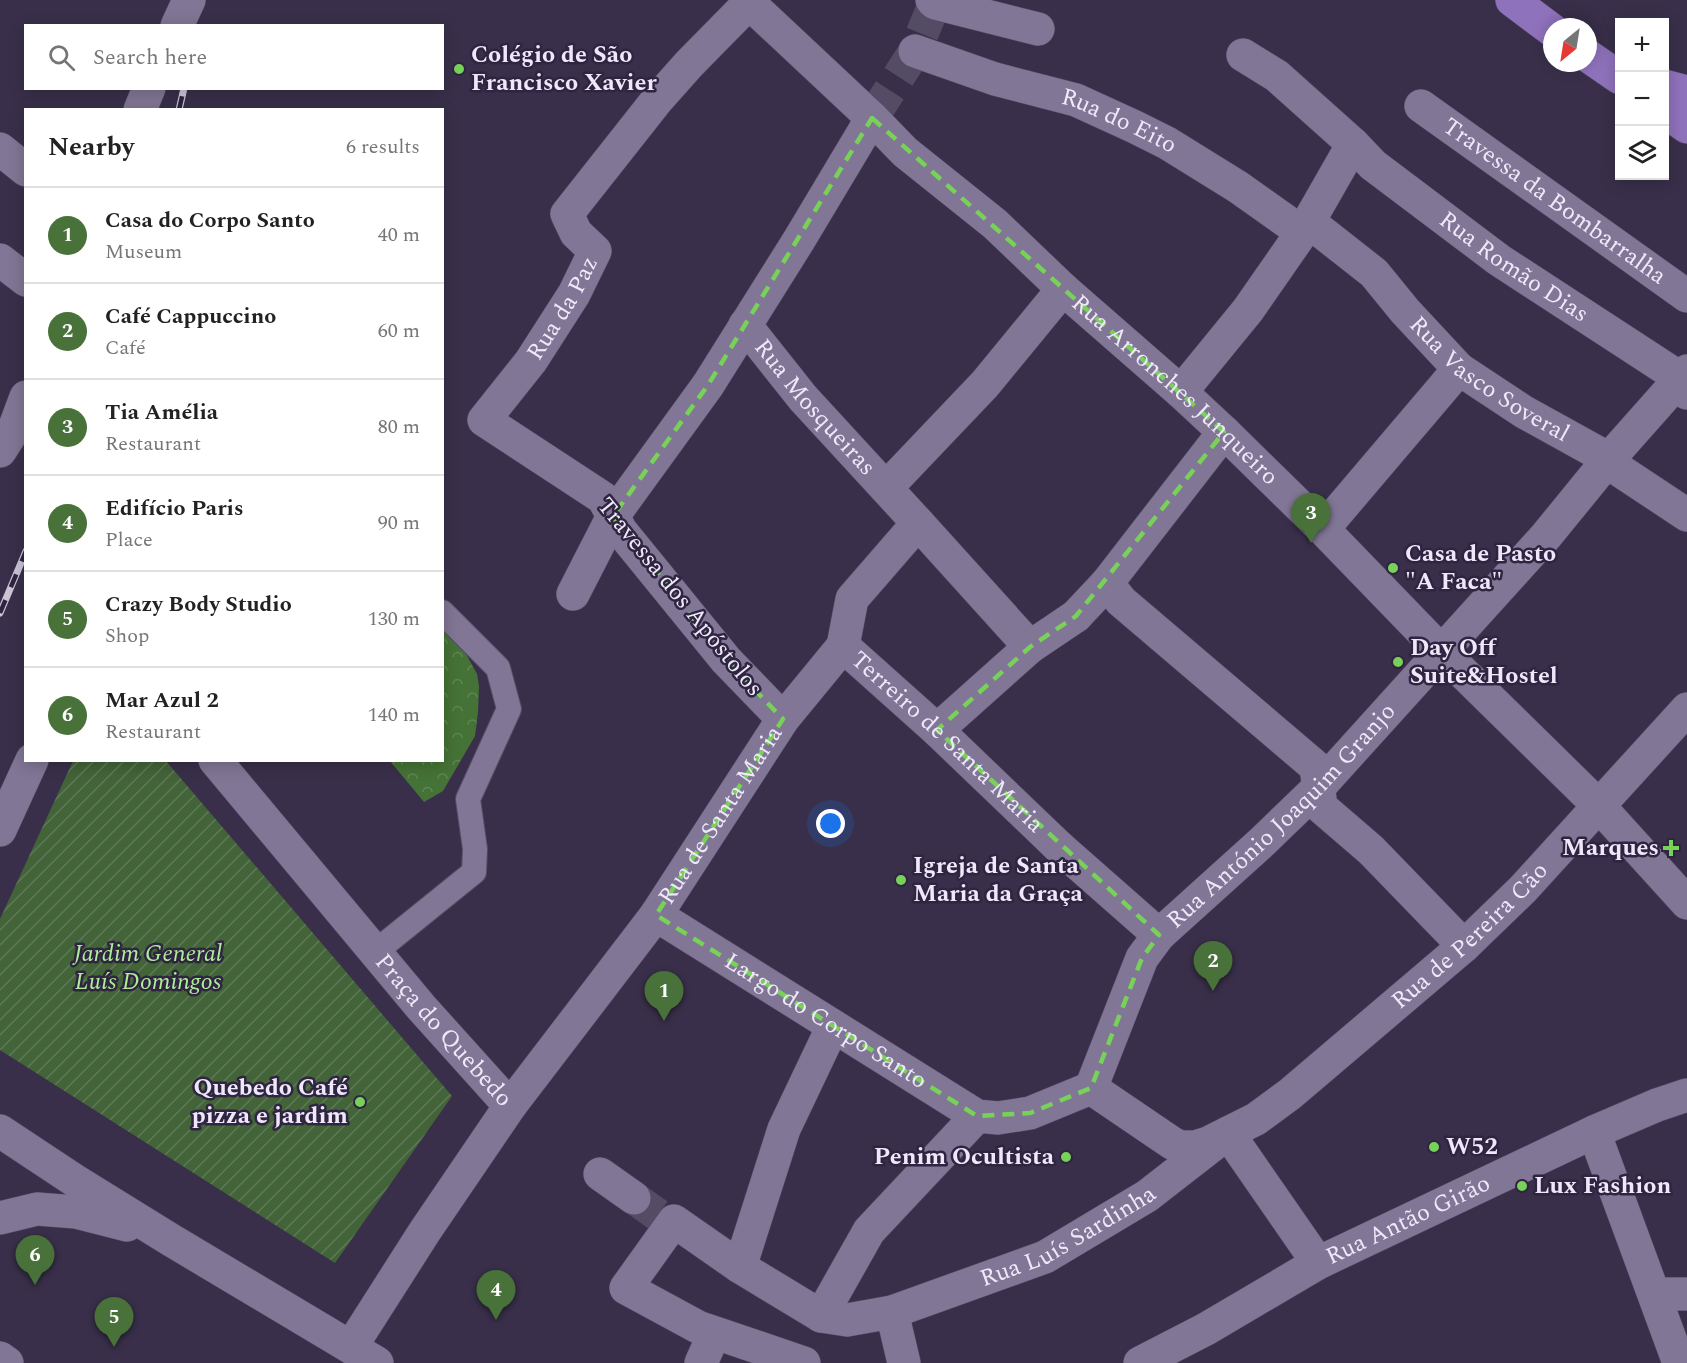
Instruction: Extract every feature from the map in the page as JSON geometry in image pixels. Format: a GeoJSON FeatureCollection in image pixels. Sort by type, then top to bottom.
{"type":"FeatureCollection","features":[{"type":"Feature","properties":{"kind":"main road"},"geometry":{"type":"LineString","coordinates":[[1512,0],[1543,23]]}},
{"type":"Feature","properties":{"kind":"main road"},"geometry":{"type":"LineString","coordinates":[[1597,58],[1615,65]]}},
{"type":"Feature","properties":{"kind":"main road"},"geometry":{"type":"LineString","coordinates":[[1597,61],[1615,74]]}},
{"type":"Feature","properties":{"kind":"main road"},"geometry":{"type":"LineString","coordinates":[[1669,87],[1687,92]]}},
{"type":"Feature","properties":{"kind":"main road"},"geometry":{"type":"LineString","coordinates":[[1669,114],[1687,127]]}},
{"type":"Feature","properties":{"kind":"street"},"geometry":{"type":"LineString","coordinates":[[178,24],[189,0]]}},
{"type":"Feature","properties":{"kind":"street","name":"Rua Arronches Junqueiro"},"geometry":{"type":"LineString","coordinates":[[747,2],[872,118],[905,152],[995,224],[1063,289],[1224,432],[1323,529],[1441,651],[1599,806],[1687,903]]}},
{"type":"Feature","properties":{"kind":"street","name":"Rua da Paz"},"geometry":{"type":"LineString","coordinates":[[484,420],[531,361],[574,294],[595,251],[576,233],[567,214],[657,100],[747,2]]}},
{"type":"Feature","properties":{"kind":"street"},"geometry":{"type":"LineString","coordinates":[[933,2],[1038,29]]}},
{"type":"Feature","properties":{"kind":"street","name":"Rua do Eito"},"geometry":{"type":"LineString","coordinates":[[915,51],[995,79],[1076,100],[1126,122],[1167,143],[1238,187],[1293,226],[1305,228]]}},
{"type":"Feature","properties":{"kind":"street","name":"Rua Romão Dias"},"geometry":{"type":"LineString","coordinates":[[1243,56],[1277,76],[1353,144],[1373,165],[1499,260],[1683,382]]}},
{"type":"Feature","properties":{"kind":"street"},"geometry":{"type":"LineString","coordinates":[[141,108],[148,90]]}},
{"type":"Feature","properties":{"kind":"street","name":"Travessa da Bombarralha"},"geometry":{"type":"LineString","coordinates":[[1421,106],[1687,296]]}},
{"type":"Feature","properties":{"kind":"street"},"geometry":{"type":"LineString","coordinates":[[573,594],[613,516],[708,385],[872,118]]}},
{"type":"Feature","properties":{"kind":"street"},"geometry":{"type":"LineString","coordinates":[[1181,392],[1248,310],[1305,228],[1353,144]]}},
{"type":"Feature","properties":{"kind":"street"},"geometry":{"type":"LineString","coordinates":[[0,149],[24,168]]}},
{"type":"Feature","properties":{"kind":"street","name":"Rua Vasco Soveral"},"geometry":{"type":"LineString","coordinates":[[1305,228],[1318,229],[1374,273],[1405,311],[1459,369],[1524,412],[1600,454],[1613,466],[1687,515]]}},
{"type":"Feature","properties":{"kind":"street"},"geometry":{"type":"LineString","coordinates":[[0,260],[24,278]]}},
{"type":"Feature","properties":{"kind":"street"},"geometry":{"type":"LineString","coordinates":[[886,488],[985,384],[1063,289]]}},
{"type":"Feature","properties":{"kind":"street","name":"Rua Mosqueiras"},"geometry":{"type":"LineString","coordinates":[[745,326],[802,398],[1030,647]]}},
{"type":"Feature","properties":{"kind":"street"},"geometry":{"type":"LineString","coordinates":[[1323,529],[1459,369]]}},
{"type":"Feature","properties":{"kind":"street","name":"Rua António Joaquim Granjo"},"geometry":{"type":"LineString","coordinates":[[1091,1088],[1142,958],[1159,935],[1319,788],[1546,536],[1608,460],[1683,382]]}},
{"type":"Feature","properties":{"kind":"street"},"geometry":{"type":"LineString","coordinates":[[5,433],[24,400]]}},
{"type":"Feature","properties":{"kind":"street","name":"Travessa dos Apóstolos"},"geometry":{"type":"LineString","coordinates":[[484,420],[603,498],[621,531],[726,660],[783,719]]}},
{"type":"Feature","properties":{"kind":"street"},"geometry":{"type":"LineString","coordinates":[[937,730],[1030,647],[1076,616],[1107,583],[1224,432]]}},
{"type":"Feature","properties":{"kind":"street","name":"Rua de Santa Maria"},"geometry":{"type":"LineString","coordinates":[[510,1106],[656,915],[783,719],[843,646],[852,599],[918,523]]}},
{"type":"Feature","properties":{"kind":"street"},"geometry":{"type":"LineString","coordinates":[[1107,583],[1121,601],[1316,767],[1322,807],[1371,850],[1464,946]]}},
{"type":"Feature","properties":{"kind":"street","name":"Terreiro de Santa Maria"},"geometry":{"type":"LineString","coordinates":[[843,646],[937,730],[1059,847],[1159,935]]}},
{"type":"Feature","properties":{"kind":"street","name":"Rua de Pereira Cão"},"geometry":{"type":"LineString","coordinates":[[1228,1133],[1256,1119],[1290,1094],[1464,946],[1523,889],[1687,709]]}},
{"type":"Feature","properties":{"kind":"street"},"geometry":{"type":"LineString","coordinates":[[0,830],[31,762]]}},
{"type":"Feature","properties":{"kind":"street","name":"Praça do Quebedo"},"geometry":{"type":"LineString","coordinates":[[217,762],[421,1007],[510,1106],[420,1240],[364,1355]]}},
{"type":"Feature","properties":{"kind":"street","name":"Largo do Corpo Santo"},"geometry":{"type":"LineString","coordinates":[[656,915],[833,1026],[988,1117]]}},
{"type":"Feature","properties":{"kind":"street"},"geometry":{"type":"LineString","coordinates":[[740,1267],[784,1129],[833,1026]]}},
{"type":"Feature","properties":{"kind":"street"},"geometry":{"type":"LineString","coordinates":[[600,1174],[740,1267],[821,1316],[869,1231],[988,1117],[1030,1113],[1091,1088],[1180,1147],[1195,1147],[1228,1133],[1318,1263]]}},
{"type":"Feature","properties":{"kind":"street","name":"Rua Antão Girão"},"geometry":{"type":"LineString","coordinates":[[1140,1363],[1206,1329],[1318,1263],[1594,1132],[1687,1095]]}},
{"type":"Feature","properties":{"kind":"street"},"geometry":{"type":"LineString","coordinates":[[0,1131],[171,1240],[364,1355]]}},
{"type":"Feature","properties":{"kind":"street"},"geometry":{"type":"LineString","coordinates":[[1594,1132],[1679,1363]]}},
{"type":"Feature","properties":{"kind":"street","name":"Rua Luís Sardinha"},"geometry":{"type":"LineString","coordinates":[[821,1316],[847,1320],[891,1312],[1045,1257],[1147,1196],[1228,1133]]}},
{"type":"Feature","properties":{"kind":"street"},"geometry":{"type":"LineString","coordinates":[[0,1218],[37,1209],[76,1212],[114,1221],[171,1240]]}},
{"type":"Feature","properties":{"kind":"street"},"geometry":{"type":"LineString","coordinates":[[655,1212],[626,1288],[714,1334],[804,1363]]}},
{"type":"Feature","properties":{"kind":"street"},"geometry":{"type":"LineString","coordinates":[[1655,1294],[1687,1294]]}},
{"type":"Feature","properties":{"kind":"street"},"geometry":{"type":"LineString","coordinates":[[891,1312],[904,1363]]}},
{"type":"Feature","properties":{"kind":"street"},"geometry":{"type":"LineString","coordinates":[[701,1363],[714,1334]]}},
{"type":"Feature","properties":{"kind":"street"},"geometry":{"type":"LineString","coordinates":[[0,1358],[7,1363]]}},
{"type":"Feature","properties":{"kind":"lane"},"geometry":{"type":"LineString","coordinates":[[375,952],[474,872],[475,849],[468,799],[509,709],[498,668],[444,614]]}},
{"type":"Feature","properties":{"kind":"highlighted area"},"geometry":{"type":"Polygon","coordinates":[[[872,118],[1224,432],[1076,616],[1030,647],[937,730],[1159,935],[1142,958],[1091,1088],[1030,1113],[977,1116],[656,915],[783,719],[726,660],[613,516],[708,385],[872,118]]]}},
{"type":"Feature","properties":{"kind":"green space"},"geometry":{"type":"Polygon","coordinates":[[[444,625],[465,652],[477,674],[478,712],[475,736],[443,791],[424,802],[391,762],[444,762],[444,625]]]}},
{"type":"Feature","properties":{"kind":"green space","name":"Jardim General Luís Domingos"},"geometry":{"type":"Polygon","coordinates":[[[73,762],[167,762],[452,1096],[335,1263],[0,1050],[0,919],[73,762]]]}},
{"type":"Feature","properties":{"kind":"tunnel"},"geometry":{"type":"LineString","coordinates":[[872,118],[915,51],[936,0]]}},
{"type":"Feature","properties":{"kind":"tunnel"},"geometry":{"type":"LineString","coordinates":[[634,1198],[658,1215]]}},
{"type":"Feature","properties":{"kind":"railway"},"geometry":{"type":"LineString","coordinates":[[179,108],[184,90]]}},
{"type":"Feature","properties":{"kind":"railway"},"geometry":{"type":"LineString","coordinates":[[0,613],[24,556]]}},
{"type":"Feature","properties":{"kind":"place","name":"Colégio de São Francisco Xavier"},"geometry":{"type":"Point","coordinates":[459,69]}},
{"type":"Feature","properties":{"kind":"place","name":"Tia Amélia"},"geometry":{"type":"Point","coordinates":[1311,543]}},
{"type":"Feature","properties":{"kind":"place","name":"Casa de Pasto \"A Faca\""},"geometry":{"type":"Point","coordinates":[1393,568]}},
{"type":"Feature","properties":{"kind":"place","name":"Day Off Suite&Hostel"},"geometry":{"type":"Point","coordinates":[1398,662]}},
{"type":"Feature","properties":{"kind":"place","name":"Marques"},"geometry":{"type":"Point","coordinates":[1671,848]}},
{"type":"Feature","properties":{"kind":"place","name":"Igreja de Santa Maria da Graça"},"geometry":{"type":"Point","coordinates":[901,880]}},
{"type":"Feature","properties":{"kind":"place","name":"Café Cappuccino"},"geometry":{"type":"Point","coordinates":[1213,991]}},
{"type":"Feature","properties":{"kind":"place","name":"Casa do Corpo Santo"},"geometry":{"type":"Point","coordinates":[664,1021]}},
{"type":"Feature","properties":{"kind":"place","name":"Quebedo Café pizza e jardim"},"geometry":{"type":"Point","coordinates":[360,1102]}},
{"type":"Feature","properties":{"kind":"place","name":"W52"},"geometry":{"type":"Point","coordinates":[1434,1147]}},
{"type":"Feature","properties":{"kind":"place","name":"Penim Ocultista"},"geometry":{"type":"Point","coordinates":[1066,1157]}},
{"type":"Feature","properties":{"kind":"place","name":"Lux Fashion"},"geometry":{"type":"Point","coordinates":[1522,1186]}},
{"type":"Feature","properties":{"kind":"place","name":"Mar Azul 2"},"geometry":{"type":"Point","coordinates":[35,1285]}},
{"type":"Feature","properties":{"kind":"place","name":"Edifício Paris"},"geometry":{"type":"Point","coordinates":[496,1320]}},
{"type":"Feature","properties":{"kind":"place","name":"Crazy Body Studio"},"geometry":{"type":"Point","coordinates":[114,1347]}}]}
